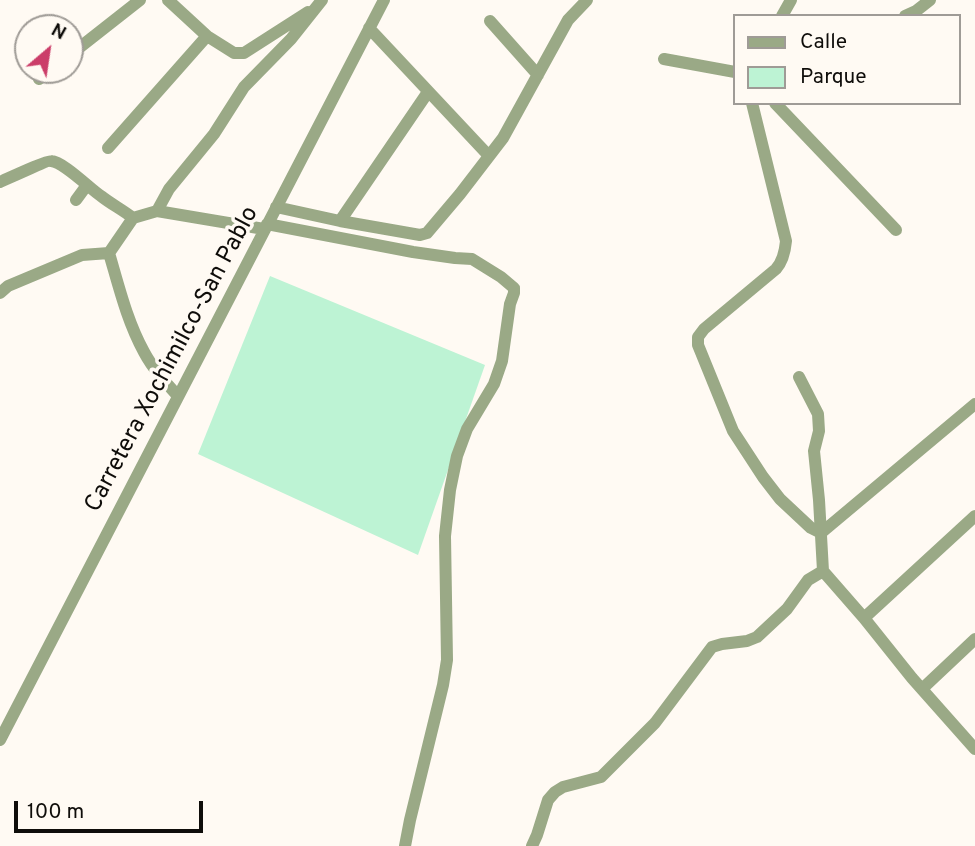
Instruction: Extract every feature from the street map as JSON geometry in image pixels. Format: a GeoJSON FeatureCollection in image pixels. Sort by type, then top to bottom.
{"type":"FeatureCollection","features":[{"type":"Feature","properties":{"kind":"street"},"geometry":{"type":"LineString","coordinates":[[84,44],[140,0]]}},
{"type":"Feature","properties":{"kind":"street"},"geometry":{"type":"LineString","coordinates":[[168,0],[207,36],[234,53],[244,53],[319,4]]}},
{"type":"Feature","properties":{"kind":"street","name":"Carretera Xochimilco-San Pablo"},"geometry":{"type":"LineString","coordinates":[[0,740],[384,0]]}},
{"type":"Feature","properties":{"kind":"street"},"geometry":{"type":"LineString","coordinates":[[276,207],[420,235],[427,233],[503,138],[568,20],[587,0]]}},
{"type":"Feature","properties":{"kind":"street"},"geometry":{"type":"LineString","coordinates":[[909,14],[930,0]]}},
{"type":"Feature","properties":{"kind":"street"},"geometry":{"type":"LineString","coordinates":[[157,211],[169,189],[214,134],[244,87],[291,39],[319,4]]}},
{"type":"Feature","properties":{"kind":"street"},"geometry":{"type":"LineString","coordinates":[[490,21],[538,75]]}},
{"type":"Feature","properties":{"kind":"street"},"geometry":{"type":"LineString","coordinates":[[369,28],[489,156]]}},
{"type":"Feature","properties":{"kind":"street"},"geometry":{"type":"LineString","coordinates":[[108,148],[207,36]]}},
{"type":"Feature","properties":{"kind":"street"},"geometry":{"type":"LineString","coordinates":[[664,59],[734,72]]}},
{"type":"Feature","properties":{"kind":"street"},"geometry":{"type":"LineString","coordinates":[[341,221],[428,92]]}},
{"type":"Feature","properties":{"kind":"street"},"geometry":{"type":"LineString","coordinates":[[752,105],[786,242],[785,253],[776,269],[704,329],[698,337],[698,345],[733,431],[780,499],[811,528],[821,533]]}},
{"type":"Feature","properties":{"kind":"street"},"geometry":{"type":"LineString","coordinates":[[777,105],[896,230]]}},
{"type":"Feature","properties":{"kind":"street"},"geometry":{"type":"LineString","coordinates":[[0,182],[53,161],[133,218]]}},
{"type":"Feature","properties":{"kind":"street"},"geometry":{"type":"LineString","coordinates":[[76,200],[87,185]]}},
{"type":"Feature","properties":{"kind":"street"},"geometry":{"type":"LineString","coordinates":[[109,253],[133,218],[157,211],[472,259],[513,288],[502,361],[494,384],[467,429],[457,456],[450,490],[445,536],[447,660],[405,846]]}},
{"type":"Feature","properties":{"kind":"street"},"geometry":{"type":"LineString","coordinates":[[0,293],[8,285],[82,255],[109,253]]}},
{"type":"Feature","properties":{"kind":"street"},"geometry":{"type":"LineString","coordinates":[[109,253],[131,325],[140,345],[161,378],[178,397]]}},
{"type":"Feature","properties":{"kind":"street"},"geometry":{"type":"LineString","coordinates":[[799,377],[818,414],[819,430],[814,451],[820,500],[823,571],[975,749]]}},
{"type":"Feature","properties":{"kind":"street"},"geometry":{"type":"LineString","coordinates":[[821,533],[975,404]]}},
{"type":"Feature","properties":{"kind":"street"},"geometry":{"type":"LineString","coordinates":[[864,618],[975,516]]}},
{"type":"Feature","properties":{"kind":"street"},"geometry":{"type":"LineString","coordinates":[[532,846],[548,800],[555,792],[563,786],[601,777],[655,723],[712,647],[757,637],[787,609],[808,580],[823,571]]}},
{"type":"Feature","properties":{"kind":"street"},"geometry":{"type":"LineString","coordinates":[[922,689],[975,639]]}},
{"type":"Feature","properties":{"kind":"green space"},"geometry":{"type":"Polygon","coordinates":[[[270,276],[485,365],[418,555],[198,454],[270,276]]]}}]}
